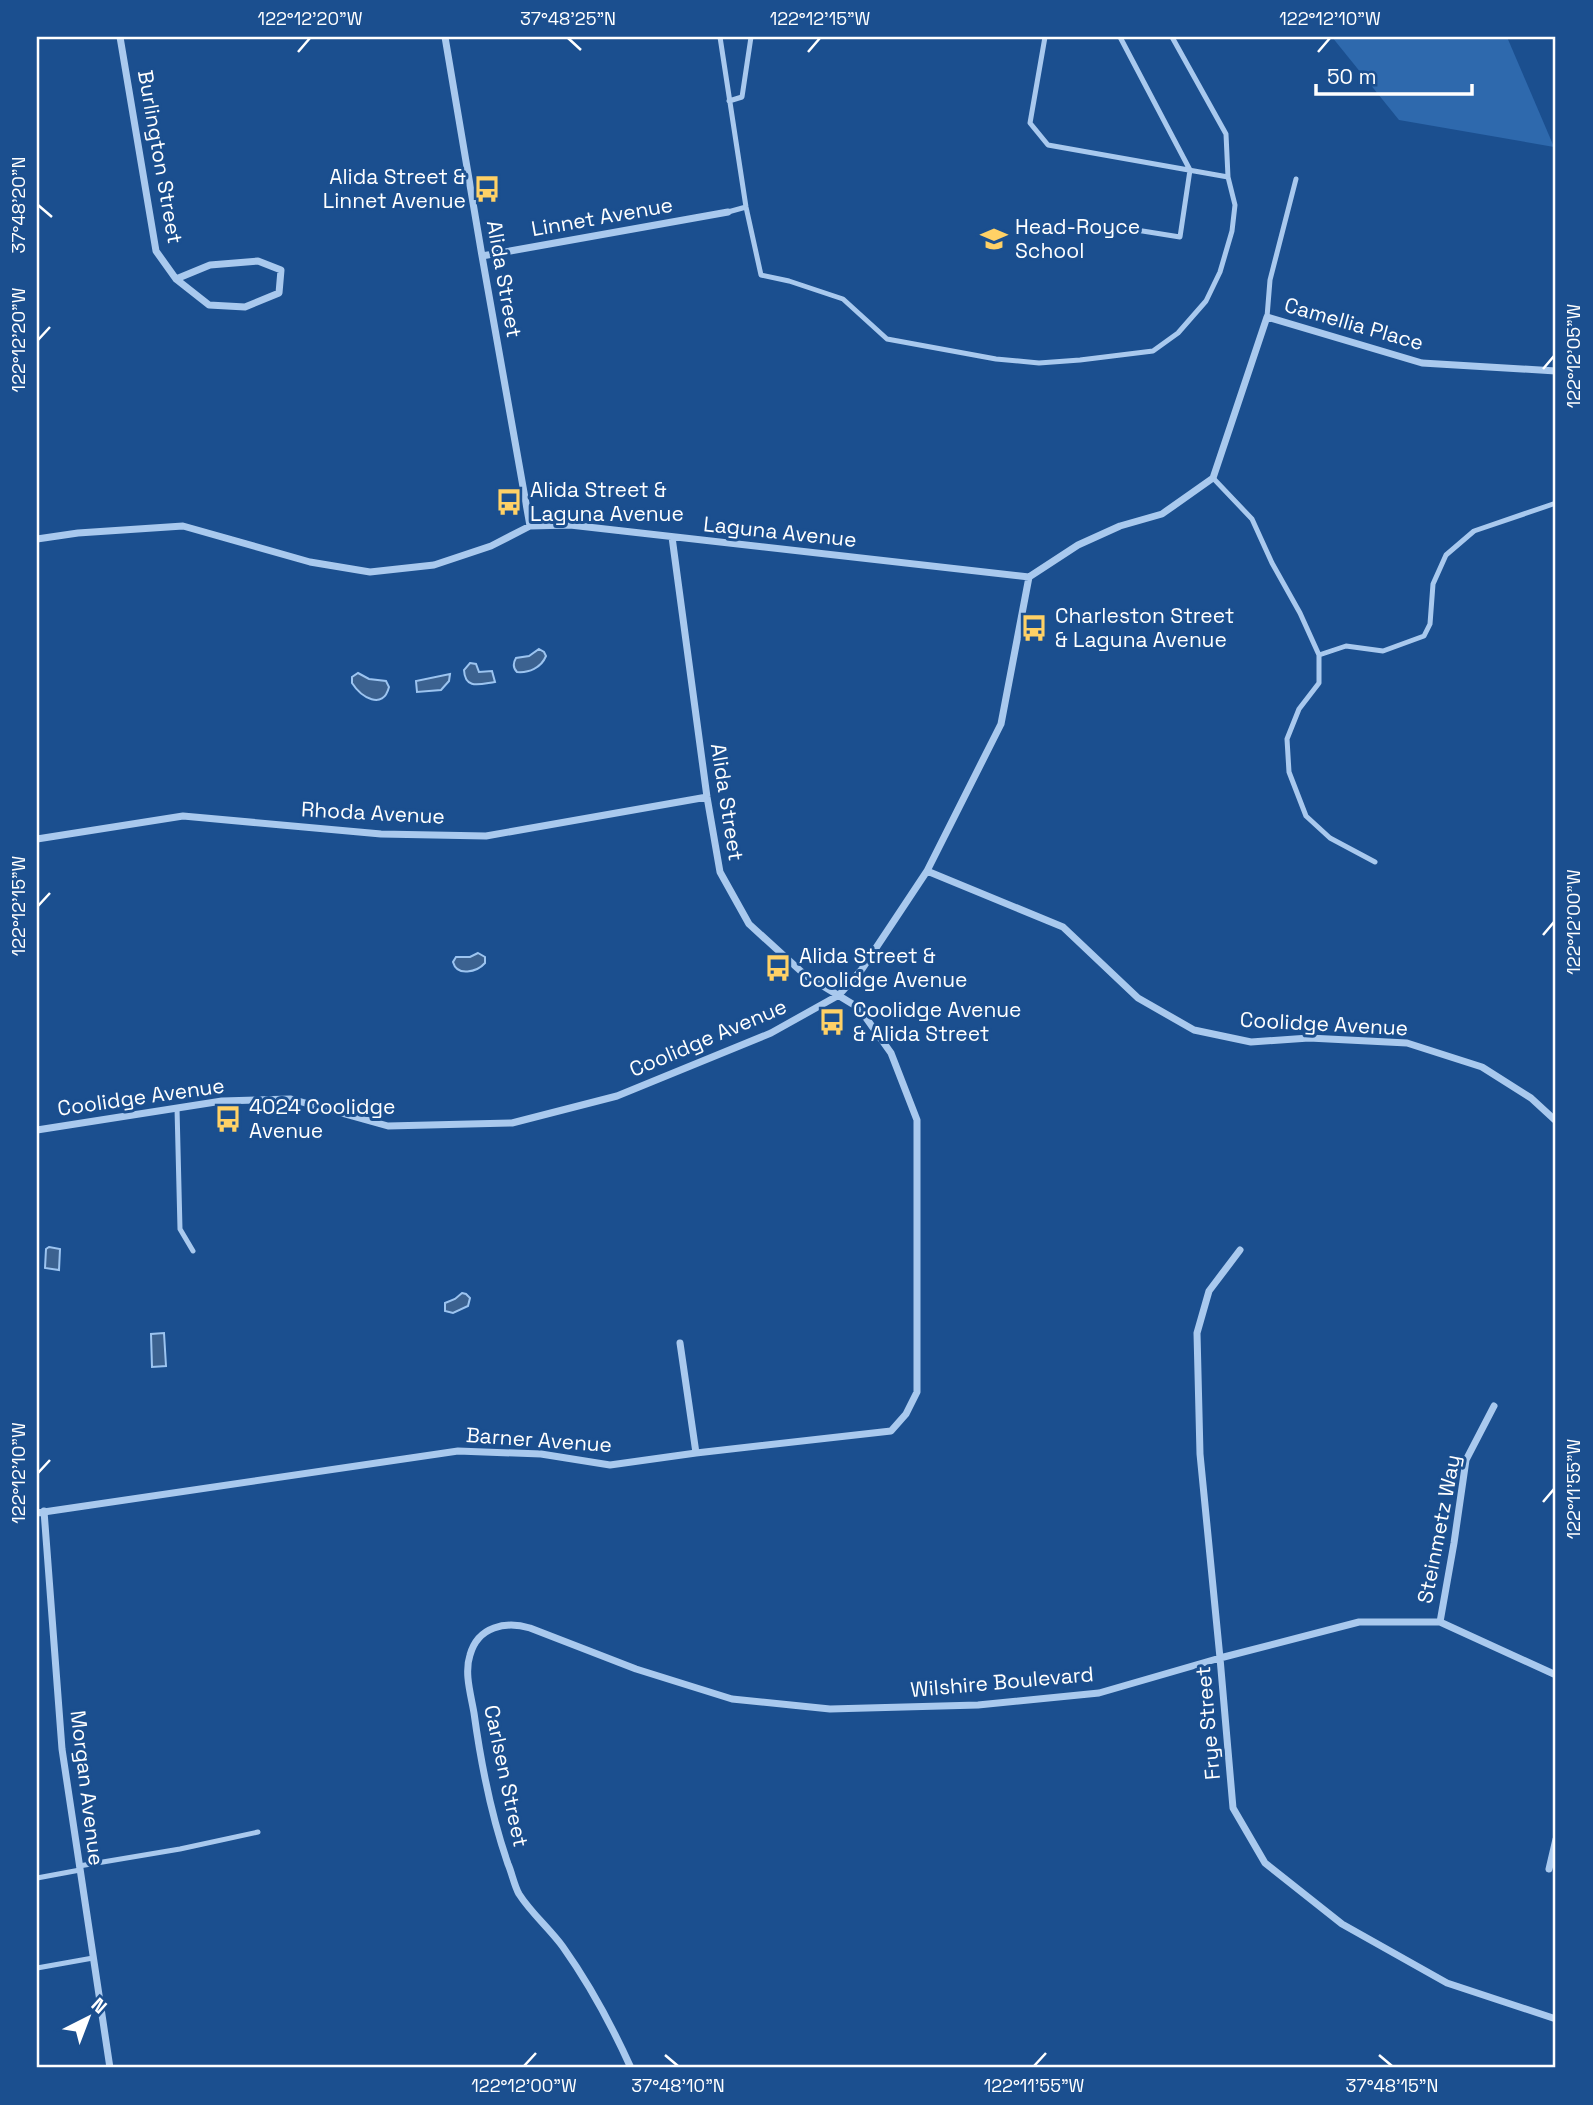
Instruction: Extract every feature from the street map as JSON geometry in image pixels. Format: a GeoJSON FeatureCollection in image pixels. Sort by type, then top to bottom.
{"type":"FeatureCollection","features":[{"type":"Feature","properties":{"kind":"street","name":"Burlington Street"},"geometry":{"type":"LineString","coordinates":[[120,37],[156,251],[176,279],[209,305],[245,307],[279,293],[281,270],[258,261],[210,265],[176,279]]}},
{"type":"Feature","properties":{"kind":"street","name":"Alida Street"},"geometry":{"type":"LineString","coordinates":[[445,37],[530,526]]}},
{"type":"Feature","properties":{"kind":"street","name":"Linnet Avenue"},"geometry":{"type":"LineString","coordinates":[[482,256],[728,212]]}},
{"type":"Feature","properties":{"kind":"street","name":"Camellia Place"},"geometry":{"type":"LineString","coordinates":[[1267,317],[1422,363],[1556,371]]}},
{"type":"Feature","properties":{"kind":"street"},"geometry":{"type":"LineString","coordinates":[[928,871],[1001,724],[1029,577],[1078,545],[1119,526],[1162,514],[1213,478],[1267,317]]}},
{"type":"Feature","properties":{"kind":"street","name":"Laguna Avenue"},"geometry":{"type":"LineString","coordinates":[[37,539],[78,533],[183,527],[310,562],[370,572],[434,565],[491,546],[530,526],[570,525],[1029,577]]}},
{"type":"Feature","properties":{"kind":"street","name":"Alida Street"},"geometry":{"type":"LineString","coordinates":[[672,537],[707,797],[720,872],[749,924],[805,975],[859,1007],[891,1053],[917,1120],[917,1392],[906,1414]]}},
{"type":"Feature","properties":{"kind":"street","name":"Rhoda Avenue"},"geometry":{"type":"LineString","coordinates":[[37,839],[183,816],[381,834],[486,836],[707,797]]}},
{"type":"Feature","properties":{"kind":"street","name":"Coolidge Avenue"},"geometry":{"type":"LineString","coordinates":[[37,1130],[222,1101],[291,1099],[388,1126],[512,1124],[617,1096],[771,1033],[839,995],[862,969],[928,871],[1063,927],[1138,998],[1194,1030],[1251,1042],[1309,1038],[1407,1043],[1482,1067],[1531,1098],[1556,1121]]}},
{"type":"Feature","properties":{"kind":"street","name":"Frye Street"},"geometry":{"type":"LineString","coordinates":[[1240,1250],[1209,1291],[1197,1333],[1200,1454],[1233,1808],[1265,1863],[1342,1924],[1447,1983],[1556,2019]]}},
{"type":"Feature","properties":{"kind":"street"},"geometry":{"type":"LineString","coordinates":[[680,1343],[696,1452]]}},
{"type":"Feature","properties":{"kind":"street","name":"Steinmetz Way"},"geometry":{"type":"LineString","coordinates":[[1440,1622],[1466,1460],[1494,1406]]}},
{"type":"Feature","properties":{"kind":"street","name":"Barner Avenue"},"geometry":{"type":"LineString","coordinates":[[41,1512],[458,1451],[541,1454],[610,1465],[696,1452],[891,1431],[906,1414]]}},
{"type":"Feature","properties":{"kind":"street","name":"Morgan Avenue"},"geometry":{"type":"LineString","coordinates":[[41,1512],[62,1749],[110,2068]]}},
{"type":"Feature","properties":{"kind":"street","name":"Wilshire Boulevard"},"geometry":{"type":"LineString","coordinates":[[488,1631],[501,1625],[516,1624],[636,1669],[732,1699],[830,1709],[978,1706],[1099,1693],[1359,1622],[1440,1622],[1556,1675]]}},
{"type":"Feature","properties":{"kind":"street","name":"Carlsen Street"},"geometry":{"type":"LineString","coordinates":[[488,1631],[477,1641],[470,1654],[468,1669],[480,1754],[495,1828],[519,1893],[563,1947],[603,2009],[631,2068]]}},
{"type":"Feature","properties":{"kind":"street"},"geometry":{"type":"LineString","coordinates":[[1549,1870],[1556,1839]]}},
{"type":"Feature","properties":{"kind":"lane"},"geometry":{"type":"LineString","coordinates":[[720,37],[746,207],[761,275],[789,281],[843,299],[887,339],[996,359],[1039,363],[1153,351],[1178,333],[1206,301],[1220,272],[1232,230],[1235,205],[1228,177],[1226,134],[1172,37]]}},
{"type":"Feature","properties":{"kind":"lane"},"geometry":{"type":"LineString","coordinates":[[729,101],[742,97],[751,37]]}},
{"type":"Feature","properties":{"kind":"lane"},"geometry":{"type":"LineString","coordinates":[[1045,37],[1030,123],[1048,145],[1228,177]]}},
{"type":"Feature","properties":{"kind":"lane"},"geometry":{"type":"LineString","coordinates":[[1120,37],[1190,170],[1180,237],[1130,229]]}},
{"type":"Feature","properties":{"kind":"lane"},"geometry":{"type":"LineString","coordinates":[[1267,317],[1270,280],[1296,179]]}},
{"type":"Feature","properties":{"kind":"lane"},"geometry":{"type":"LineString","coordinates":[[728,212],[746,207]]}},
{"type":"Feature","properties":{"kind":"lane"},"geometry":{"type":"LineString","coordinates":[[1213,478],[1252,519],[1319,655],[1319,683],[1298,709],[1287,739],[1289,772],[1306,816],[1330,838],[1375,862]]}},
{"type":"Feature","properties":{"kind":"lane"},"geometry":{"type":"LineString","coordinates":[[1319,655],[1346,646],[1383,650],[1424,636],[1430,624],[1433,584],[1446,555],[1474,531],[1556,503]]}},
{"type":"Feature","properties":{"kind":"lane"},"geometry":{"type":"LineString","coordinates":[[177,1108],[180,1228],[193,1251]]}},
{"type":"Feature","properties":{"kind":"lane"},"geometry":{"type":"LineString","coordinates":[[37,1878],[258,1832]]}},
{"type":"Feature","properties":{"kind":"lane"},"geometry":{"type":"LineString","coordinates":[[37,1968],[93,1958]]}},
{"type":"Feature","properties":{"kind":"shaded area"},"geometry":{"type":"Polygon","coordinates":[[[1332,37],[1507,37],[1554,147],[1399,120],[1332,37]]]}},
{"type":"Feature","properties":{"kind":"shaded area"},"geometry":{"type":"Polygon","coordinates":[[[539,649],[546,656],[541,664],[530,671],[517,672],[514,665],[516,658],[529,656],[539,649]]]}},
{"type":"Feature","properties":{"kind":"shaded area"},"geometry":{"type":"Polygon","coordinates":[[[470,663],[476,664],[479,672],[492,671],[495,682],[474,684],[467,681],[464,670],[470,663]]]}},
{"type":"Feature","properties":{"kind":"shaded area"},"geometry":{"type":"Polygon","coordinates":[[[358,673],[369,679],[386,681],[389,687],[386,694],[377,700],[366,697],[352,683],[352,677],[358,673]]]}},
{"type":"Feature","properties":{"kind":"shaded area"},"geometry":{"type":"Polygon","coordinates":[[[450,674],[449,681],[441,690],[417,692],[416,681],[450,674]]]}},
{"type":"Feature","properties":{"kind":"shaded area"},"geometry":{"type":"Polygon","coordinates":[[[478,953],[485,957],[485,963],[477,969],[468,972],[455,967],[453,962],[456,957],[470,957],[478,953]]]}},
{"type":"Feature","properties":{"kind":"shaded area"},"geometry":{"type":"Polygon","coordinates":[[[46,1249],[60,1249],[59,1270],[45,1268],[46,1249]]]}},
{"type":"Feature","properties":{"kind":"shaded area"},"geometry":{"type":"Polygon","coordinates":[[[462,1293],[470,1298],[468,1306],[453,1313],[445,1311],[445,1303],[462,1293]]]}},
{"type":"Feature","properties":{"kind":"shaded area"},"geometry":{"type":"Polygon","coordinates":[[[164,1333],[166,1366],[152,1367],[151,1334],[164,1333]]]}},
{"type":"Feature","properties":{"kind":"place","name":"Alida Street & Linnet Avenue"},"geometry":{"type":"Point","coordinates":[487,189]}},
{"type":"Feature","properties":{"kind":"place","name":"Head-Royce School"},"geometry":{"type":"Point","coordinates":[994,239]}},
{"type":"Feature","properties":{"kind":"place","name":"Alida Street & Laguna Avenue"},"geometry":{"type":"Point","coordinates":[509,502]}},
{"type":"Feature","properties":{"kind":"place","name":"Charleston Street & Laguna Avenue"},"geometry":{"type":"Point","coordinates":[1034,628]}},
{"type":"Feature","properties":{"kind":"place","name":"Alida Street & Coolidge Avenue"},"geometry":{"type":"Point","coordinates":[778,968]}},
{"type":"Feature","properties":{"kind":"place","name":"Coolidge Avenue & Alida Street"},"geometry":{"type":"Point","coordinates":[832,1022]}},
{"type":"Feature","properties":{"kind":"place","name":"4024 Coolidge Avenue"},"geometry":{"type":"Point","coordinates":[228,1119]}}]}
